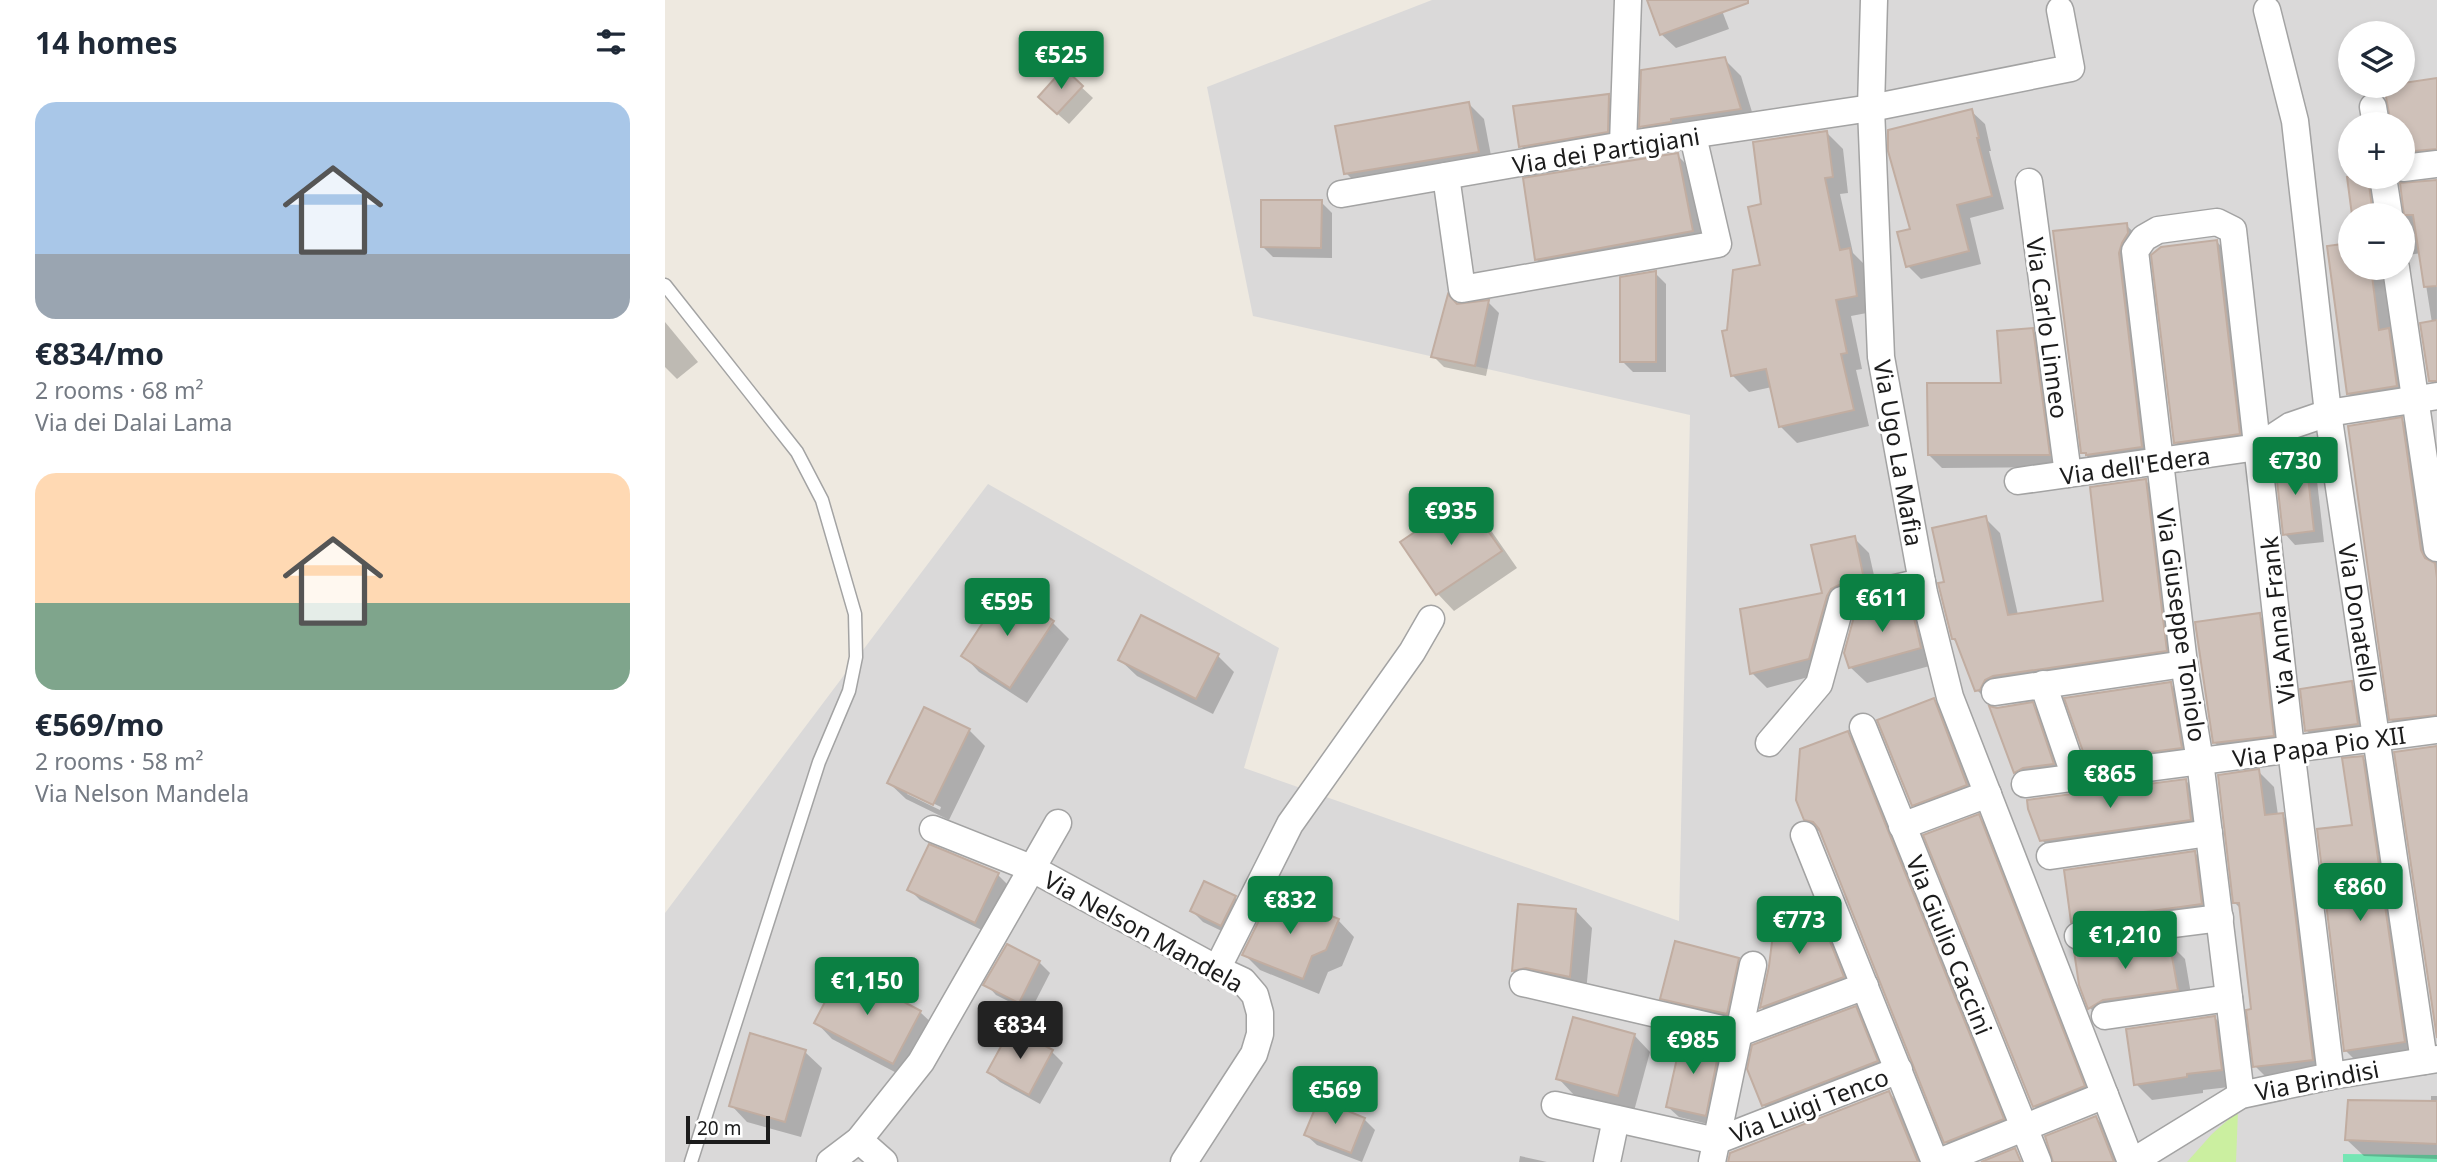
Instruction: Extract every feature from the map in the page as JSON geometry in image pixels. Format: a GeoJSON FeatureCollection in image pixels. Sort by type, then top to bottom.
{"type":"FeatureCollection","features":[{"type":"Feature","properties":{"kind":"street"},"geometry":{"type":"LineString","coordinates":[[1623,145],[1628,0]]}},
{"type":"Feature","properties":{"kind":"street","name":"Via Ugo La Mafia"},"geometry":{"type":"LineString","coordinates":[[1874,0],[1871,108],[1881,357],[1922,582],[1950,696],[2131,1162]]}},
{"type":"Feature","properties":{"kind":"street","name":"Via dei Partigiani"},"geometry":{"type":"LineString","coordinates":[[1341,194],[1623,145],[1871,108],[2071,68],[2060,9]]}},
{"type":"Feature","properties":{"kind":"street","name":"Via Donatello"},"geometry":{"type":"LineString","coordinates":[[2267,10],[2295,121],[2328,413],[2377,737],[2431,1060]]}},
{"type":"Feature","properties":{"kind":"street"},"geometry":{"type":"LineString","coordinates":[[1446,176],[1462,289],[1718,244],[1693,136]]}},
{"type":"Feature","properties":{"kind":"street"},"geometry":{"type":"LineString","coordinates":[[2415,166],[2437,164]]}},
{"type":"Feature","properties":{"kind":"street","name":"Via Carlo Linneo"},"geometry":{"type":"LineString","coordinates":[[2029,182],[2068,474]]}},
{"type":"Feature","properties":{"kind":"street","name":"Via Anna Frank"},"geometry":{"type":"LineString","coordinates":[[2135,251],[2144,238],[2158,230],[2217,222],[2233,230],[2291,749],[2331,1076]]}},
{"type":"Feature","properties":{"kind":"street","name":"Via Giuseppe Toniolo"},"geometry":{"type":"LineString","coordinates":[[2135,251],[2184,664],[2200,761],[2241,1096]]}},
{"type":"Feature","properties":{"kind":"street"},"geometry":{"type":"LineString","coordinates":[[2399,280],[2426,398],[2437,548]]}},
{"type":"Feature","properties":{"kind":"street","name":"Via dell'Edera"},"geometry":{"type":"LineString","coordinates":[[2018,481],[2258,447],[2290,426],[2328,413],[2426,398]]}},
{"type":"Feature","properties":{"kind":"street"},"geometry":{"type":"LineString","coordinates":[[1769,743],[1819,684],[1842,600],[1922,582]]}},
{"type":"Feature","properties":{"kind":"street"},"geometry":{"type":"LineString","coordinates":[[1217,969],[1290,824],[1412,652],[1431,619]]}},
{"type":"Feature","properties":{"kind":"street"},"geometry":{"type":"LineString","coordinates":[[1995,692],[2184,664]]}},
{"type":"Feature","properties":{"kind":"street"},"geometry":{"type":"LineString","coordinates":[[2043,684],[2075,777]]}},
{"type":"Feature","properties":{"kind":"street","name":"Via Giulio Caccini"},"geometry":{"type":"LineString","coordinates":[[1863,727],[2038,1162]]}},
{"type":"Feature","properties":{"kind":"street","name":"Via Papa Pio XII"},"geometry":{"type":"LineString","coordinates":[[2025,784],[2437,730]]}},
{"type":"Feature","properties":{"kind":"street"},"geometry":{"type":"LineString","coordinates":[[1902,826],[1988,794]]}},
{"type":"Feature","properties":{"kind":"street"},"geometry":{"type":"LineString","coordinates":[[830,1162],[859,1140],[921,1062],[1058,823]]}},
{"type":"Feature","properties":{"kind":"street","name":"Via Nelson Mandela"},"geometry":{"type":"LineString","coordinates":[[933,829],[1031,868],[1243,981],[1255,995],[1260,1013],[1260,1034],[1254,1054],[1184,1162]]}},
{"type":"Feature","properties":{"kind":"street"},"geometry":{"type":"LineString","coordinates":[[2050,856],[2209,833]]}},
{"type":"Feature","properties":{"kind":"street"},"geometry":{"type":"LineString","coordinates":[[1804,835],[1937,1162],[2105,1095]]}},
{"type":"Feature","properties":{"kind":"street"},"geometry":{"type":"LineString","coordinates":[[2078,936],[2220,918]]}},
{"type":"Feature","properties":{"kind":"street"},"geometry":{"type":"LineString","coordinates":[[1714,1152],[1753,965]]}},
{"type":"Feature","properties":{"kind":"street"},"geometry":{"type":"LineString","coordinates":[[1523,983],[1739,1033],[1865,986]]}},
{"type":"Feature","properties":{"kind":"street"},"geometry":{"type":"LineString","coordinates":[[2105,1016],[2229,998]]}},
{"type":"Feature","properties":{"kind":"street","name":"Via Brindisi"},"geometry":{"type":"LineString","coordinates":[[2131,1162],[2241,1096],[2331,1076],[2431,1060]]}},
{"type":"Feature","properties":{"kind":"street","name":"Via Luigi Tenco"},"geometry":{"type":"LineString","coordinates":[[1555,1105],[1616,1119],[1714,1152],[1899,1070]]}},
{"type":"Feature","properties":{"kind":"street"},"geometry":{"type":"LineString","coordinates":[[1607,1162],[1616,1119]]}},
{"type":"Feature","properties":{"kind":"street"},"geometry":{"type":"LineString","coordinates":[[859,1140],[884,1162]]}},
{"type":"Feature","properties":{"kind":"lane"},"geometry":{"type":"LineString","coordinates":[[665,285],[797,452],[811,475],[822,500],[855,614],[856,657],[849,691],[820,762],[691,1162]]}},
{"type":"Feature","properties":{"kind":"shaded area"},"geometry":{"type":"Polygon","coordinates":[[[1432,0],[2437,0],[2437,1162],[665,1162],[665,913],[988,484],[1279,648],[1244,768],[1679,921],[1690,415],[1253,316],[1207,87],[1432,0]]]}},
{"type":"Feature","properties":{"kind":"green space"},"geometry":{"type":"Polygon","coordinates":[[[2238,1111],[2236,1162],[2187,1162],[2212,1134],[2238,1111]]]}},
{"type":"Feature","properties":{"kind":"green space"},"geometry":{"type":"Polygon","coordinates":[[[2343,1154],[2437,1155],[2437,1162],[2343,1162],[2343,1154]]]}},
{"type":"Feature","properties":{"kind":"building"},"geometry":{"type":"Polygon","coordinates":[[[1647,0],[1748,0],[1748,3],[1660,35],[1647,0]]]}},
{"type":"Feature","properties":{"kind":"building"},"geometry":{"type":"Polygon","coordinates":[[[1725,57],[1741,109],[1671,119],[1671,122],[1639,127],[1641,70],[1725,57]]]}},
{"type":"Feature","properties":{"kind":"building"},"geometry":{"type":"Polygon","coordinates":[[[1064,68],[1083,86],[1057,114],[1038,97],[1064,68]]]}},
{"type":"Feature","properties":{"kind":"building"},"geometry":{"type":"Polygon","coordinates":[[[2437,78],[2437,149],[2415,151],[2415,112],[2389,112],[2386,98],[2415,98],[2415,81],[2437,78]]]}},
{"type":"Feature","properties":{"kind":"building"},"geometry":{"type":"Polygon","coordinates":[[[1609,94],[1608,132],[1519,147],[1513,106],[1609,94]]]}},
{"type":"Feature","properties":{"kind":"building"},"geometry":{"type":"Polygon","coordinates":[[[1469,102],[1479,152],[1344,174],[1335,126],[1469,102]]]}},
{"type":"Feature","properties":{"kind":"building"},"geometry":{"type":"Polygon","coordinates":[[[1972,109],[1992,196],[1957,205],[1969,251],[1906,267],[1897,232],[1910,229],[1888,151],[1888,130],[1972,109]]]}},
{"type":"Feature","properties":{"kind":"building"},"geometry":{"type":"Polygon","coordinates":[[[1827,131],[1833,177],[1825,178],[1840,250],[1850,248],[1857,296],[1836,300],[1847,353],[1841,354],[1854,410],[1779,427],[1766,369],[1731,376],[1722,331],[1727,330],[1733,270],[1760,265],[1748,207],[1761,204],[1753,142],[1827,131]]]}},
{"type":"Feature","properties":{"kind":"building"},"geometry":{"type":"Polygon","coordinates":[[[1678,153],[1693,231],[1535,260],[1523,178],[1678,153]]]}},
{"type":"Feature","properties":{"kind":"building"},"geometry":{"type":"Polygon","coordinates":[[[2437,180],[2437,286],[2424,287],[2415,228],[2415,203],[2402,203],[2401,189],[2415,189],[2415,182],[2437,180]]]}},
{"type":"Feature","properties":{"kind":"building"},"geometry":{"type":"Polygon","coordinates":[[[2349,189],[2370,189],[2371,203],[2350,203],[2349,189]]]}},
{"type":"Feature","properties":{"kind":"building"},"geometry":{"type":"Polygon","coordinates":[[[1261,200],[1322,200],[1321,248],[1261,247],[1261,200]]]}},
{"type":"Feature","properties":{"kind":"building"},"geometry":{"type":"Polygon","coordinates":[[[2127,223],[2128,233],[2119,253],[2142,447],[2086,455],[2081,453],[2053,231],[2127,223]]]}},
{"type":"Feature","properties":{"kind":"building"},"geometry":{"type":"Polygon","coordinates":[[[2217,240],[2240,434],[2174,443],[2151,255],[2161,247],[2217,240]]]}},
{"type":"Feature","properties":{"kind":"building"},"geometry":{"type":"Polygon","coordinates":[[[2338,245],[2338,280],[2373,280],[2379,330],[2389,328],[2397,386],[2347,394],[2327,246],[2338,245]]]}},
{"type":"Feature","properties":{"kind":"building"},"geometry":{"type":"Polygon","coordinates":[[[1656,271],[1656,362],[1620,362],[1620,277],[1656,271]]]}},
{"type":"Feature","properties":{"kind":"building"},"geometry":{"type":"Polygon","coordinates":[[[1448,294],[1457,304],[1489,300],[1475,366],[1431,357],[1448,294]]]}},
{"type":"Feature","properties":{"kind":"building"},"geometry":{"type":"Polygon","coordinates":[[[2437,320],[2437,381],[2429,381],[2420,323],[2437,320]]]}},
{"type":"Feature","properties":{"kind":"building"},"geometry":{"type":"Polygon","coordinates":[[[2033,328],[2050,455],[1928,455],[1927,383],[2001,383],[1997,331],[2033,328]]]}},
{"type":"Feature","properties":{"kind":"building"},"geometry":{"type":"Polygon","coordinates":[[[2402,417],[2421,550],[2425,558],[2435,563],[2437,578],[2437,715],[2389,720],[2348,426],[2402,417]]]}},
{"type":"Feature","properties":{"kind":"building"},"geometry":{"type":"Polygon","coordinates":[[[2306,459],[2314,531],[2283,535],[2275,463],[2306,459]]]}},
{"type":"Feature","properties":{"kind":"building"},"geometry":{"type":"Polygon","coordinates":[[[2146,479],[2167,651],[1993,676],[1985,680],[1980,690],[1975,691],[1955,639],[1952,639],[1938,583],[1944,582],[1932,528],[1986,516],[2008,615],[2103,601],[2090,487],[2146,479]]]}},
{"type":"Feature","properties":{"kind":"building"},"geometry":{"type":"Polygon","coordinates":[[[1465,498],[1502,551],[1436,595],[1400,542],[1465,498]]]}},
{"type":"Feature","properties":{"kind":"building"},"geometry":{"type":"Polygon","coordinates":[[[1855,536],[1864,579],[1831,589],[1809,659],[1750,674],[1740,609],[1822,593],[1811,545],[1855,536]]]}},
{"type":"Feature","properties":{"kind":"building"},"geometry":{"type":"Polygon","coordinates":[[[1005,589],[1054,621],[1010,688],[961,656],[1005,589]]]}},
{"type":"Feature","properties":{"kind":"building"},"geometry":{"type":"Polygon","coordinates":[[[1910,601],[1921,648],[1849,668],[1844,653],[1855,613],[1910,601]]]}},
{"type":"Feature","properties":{"kind":"building"},"geometry":{"type":"Polygon","coordinates":[[[2260,613],[2274,736],[2213,743],[2195,622],[2260,613]]]}},
{"type":"Feature","properties":{"kind":"building"},"geometry":{"type":"Polygon","coordinates":[[[1141,615],[1219,654],[1196,699],[1118,660],[1141,615]]]}},
{"type":"Feature","properties":{"kind":"building"},"geometry":{"type":"Polygon","coordinates":[[[2352,681],[2358,724],[2305,731],[2300,689],[2352,681]]]}},
{"type":"Feature","properties":{"kind":"building"},"geometry":{"type":"Polygon","coordinates":[[[2171,682],[2182,748],[2086,760],[2064,698],[2171,682]]]}},
{"type":"Feature","properties":{"kind":"building"},"geometry":{"type":"Polygon","coordinates":[[[1934,698],[1967,785],[1912,806],[1877,720],[1934,698]]]}},
{"type":"Feature","properties":{"kind":"building"},"geometry":{"type":"Polygon","coordinates":[[[2033,702],[2054,764],[2023,768],[2014,773],[1989,706],[1997,708],[2033,702]]]}},
{"type":"Feature","properties":{"kind":"building"},"geometry":{"type":"Polygon","coordinates":[[[924,707],[970,729],[933,805],[887,783],[924,707]]]}},
{"type":"Feature","properties":{"kind":"building"},"geometry":{"type":"Polygon","coordinates":[[[1848,731],[2004,1119],[1944,1143],[1819,829],[1813,822],[1804,820],[1796,800],[1800,749],[1848,731]]]}},
{"type":"Feature","properties":{"kind":"building"},"geometry":{"type":"Polygon","coordinates":[[[2437,746],[2437,1038],[2394,752],[2437,746]]]}},
{"type":"Feature","properties":{"kind":"building"},"geometry":{"type":"Polygon","coordinates":[[[2363,756],[2405,1042],[2344,1051],[2317,829],[2352,825],[2342,758],[2363,756]]]}},
{"type":"Feature","properties":{"kind":"building"},"geometry":{"type":"Polygon","coordinates":[[[2259,769],[2265,815],[2283,813],[2313,1060],[2253,1067],[2246,1010],[2251,1009],[2239,903],[2233,903],[2218,775],[2259,769]]]}},
{"type":"Feature","properties":{"kind":"building"},"geometry":{"type":"Polygon","coordinates":[[[2186,779],[2191,820],[2040,841],[2028,809],[2027,800],[2186,779]]]}},
{"type":"Feature","properties":{"kind":"building"},"geometry":{"type":"Polygon","coordinates":[[[1979,814],[2085,1086],[2033,1107],[1923,835],[1979,814]]]}},
{"type":"Feature","properties":{"kind":"building"},"geometry":{"type":"Polygon","coordinates":[[[929,844],[999,873],[975,923],[907,890],[929,844]]]}},
{"type":"Feature","properties":{"kind":"building"},"geometry":{"type":"Polygon","coordinates":[[[2195,851],[2202,904],[2071,922],[2064,870],[2195,851]]]}},
{"type":"Feature","properties":{"kind":"building"},"geometry":{"type":"Polygon","coordinates":[[[1204,881],[1236,896],[1221,926],[1190,911],[1204,881]]]}},
{"type":"Feature","properties":{"kind":"building"},"geometry":{"type":"Polygon","coordinates":[[[1273,892],[1339,919],[1326,950],[1312,956],[1303,979],[1242,955],[1273,892]]]}},
{"type":"Feature","properties":{"kind":"building"},"geometry":{"type":"Polygon","coordinates":[[[1814,901],[1844,977],[1760,1008],[1775,918],[1814,901]]]}},
{"type":"Feature","properties":{"kind":"building"},"geometry":{"type":"Polygon","coordinates":[[[1518,904],[1576,909],[1570,977],[1526,968],[1512,971],[1518,904]]]}},
{"type":"Feature","properties":{"kind":"building"},"geometry":{"type":"Polygon","coordinates":[[[2169,940],[2178,990],[2103,1000],[2088,1009],[2079,985],[2074,951],[2169,940]]]}},
{"type":"Feature","properties":{"kind":"building"},"geometry":{"type":"Polygon","coordinates":[[[1675,941],[1739,958],[1727,1014],[1660,999],[1675,941]]]}},
{"type":"Feature","properties":{"kind":"building"},"geometry":{"type":"Polygon","coordinates":[[[1007,944],[1040,961],[1019,1003],[983,985],[1007,944]]]}},
{"type":"Feature","properties":{"kind":"building"},"geometry":{"type":"Polygon","coordinates":[[[842,969],[921,1011],[893,1064],[814,1023],[842,969]]]}},
{"type":"Feature","properties":{"kind":"building"},"geometry":{"type":"Polygon","coordinates":[[[1856,1006],[1878,1061],[1762,1106],[1747,1069],[1752,1045],[1856,1006]]]}},
{"type":"Feature","properties":{"kind":"building"},"geometry":{"type":"Polygon","coordinates":[[[2215,1016],[2222,1070],[2134,1085],[2126,1029],[2215,1016]]]}},
{"type":"Feature","properties":{"kind":"building"},"geometry":{"type":"Polygon","coordinates":[[[1573,1017],[1635,1034],[1618,1096],[1556,1079],[1573,1017]]]}},
{"type":"Feature","properties":{"kind":"building"},"geometry":{"type":"Polygon","coordinates":[[[1011,1028],[1053,1050],[1029,1095],[987,1072],[1011,1028]]]}},
{"type":"Feature","properties":{"kind":"building"},"geometry":{"type":"Polygon","coordinates":[[[750,1033],[806,1050],[785,1122],[729,1106],[750,1033]]]}},
{"type":"Feature","properties":{"kind":"building"},"geometry":{"type":"Polygon","coordinates":[[[1682,1036],[1720,1045],[1706,1116],[1666,1107],[1682,1036]]]}},
{"type":"Feature","properties":{"kind":"building"},"geometry":{"type":"Polygon","coordinates":[[[1889,1091],[1918,1162],[1728,1162],[1730,1153],[1889,1091]]]}},
{"type":"Feature","properties":{"kind":"building"},"geometry":{"type":"Polygon","coordinates":[[[1319,1099],[1365,1118],[1351,1153],[1304,1135],[1319,1099]]]}},
{"type":"Feature","properties":{"kind":"building"},"geometry":{"type":"Polygon","coordinates":[[[2348,1100],[2437,1101],[2437,1144],[2345,1140],[2348,1100]]]}},
{"type":"Feature","properties":{"kind":"building"},"geometry":{"type":"Polygon","coordinates":[[[2096,1116],[2114,1162],[2053,1162],[2045,1136],[2096,1116]]]}},
{"type":"Feature","properties":{"kind":"building"},"geometry":{"type":"Polygon","coordinates":[[[2015,1148],[2021,1162],[1981,1162],[2015,1148]]]}}]}
